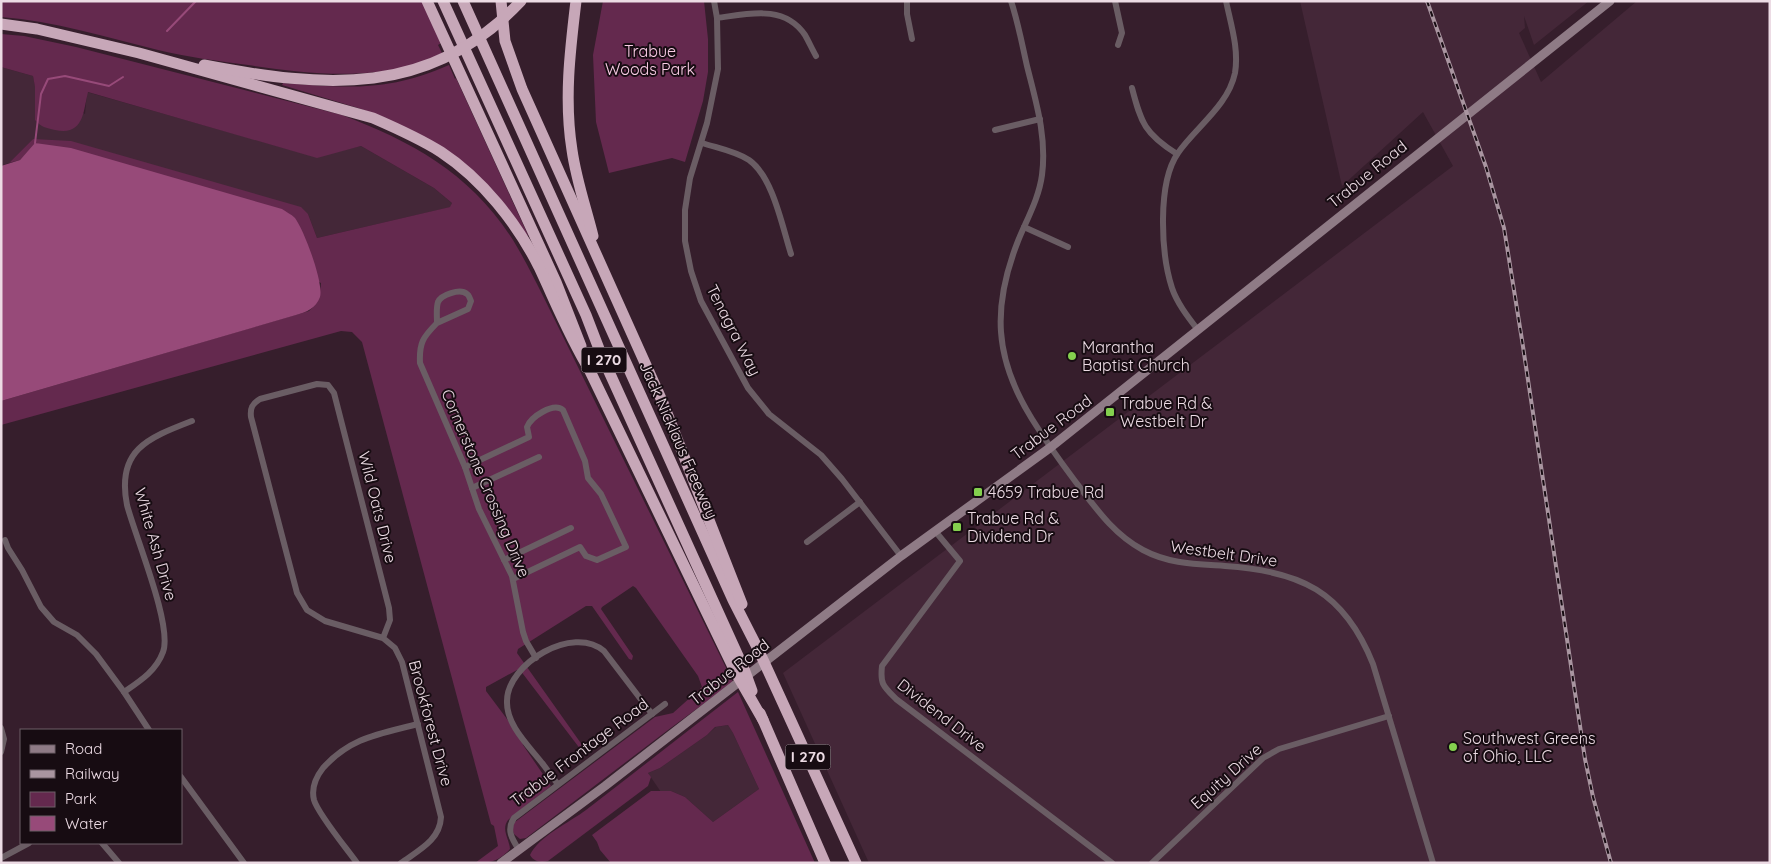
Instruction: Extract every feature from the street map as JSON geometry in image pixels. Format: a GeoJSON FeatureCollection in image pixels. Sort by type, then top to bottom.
{"type":"FeatureCollection","features":[{"type":"Feature","properties":{"kind":"highway"},"geometry":{"type":"LineString","coordinates":[[428,1],[556,282],[578,336],[588,369]]}},
{"type":"Feature","properties":{"kind":"highway","name":"I 270"},"geometry":{"type":"LineString","coordinates":[[442,1],[586,315],[601,354],[744,669],[762,720],[825,863]]}},
{"type":"Feature","properties":{"kind":"highway","name":"Jack Nicklaus Freeway"},"geometry":{"type":"LineString","coordinates":[[463,1],[733,600],[760,651],[856,863]]}},
{"type":"Feature","properties":{"kind":"highway"},"geometry":{"type":"LineString","coordinates":[[501,1],[505,41],[518,81],[663,403],[760,651]]}},
{"type":"Feature","properties":{"kind":"highway"},"geometry":{"type":"LineString","coordinates":[[1,24],[37,29],[222,68],[294,78],[354,80],[386,77],[413,71],[437,62],[458,52],[481,37],[507,16],[521,1]]}},
{"type":"Feature","properties":{"kind":"highway"},"geometry":{"type":"LineString","coordinates":[[576,1],[568,61],[567,92],[571,141],[578,180],[601,267]]}},
{"type":"Feature","properties":{"kind":"highway"},"geometry":{"type":"LineString","coordinates":[[139,52],[373,118],[403,131],[442,153],[469,175],[508,216],[538,266],[571,340],[588,369],[736,673],[762,720]]}},
{"type":"Feature","properties":{"kind":"main road","name":"Trabue Road"},"geometry":{"type":"LineString","coordinates":[[500,863],[706,710],[901,556],[1051,447],[1610,1]]}},
{"type":"Feature","properties":{"kind":"street","name":"Tenagra Way"},"geometry":{"type":"LineString","coordinates":[[714,1],[717,18],[718,69],[714,97],[702,143],[690,178],[685,210],[685,241],[700,301],[748,388],[769,414],[821,455],[842,479],[901,556]]}},
{"type":"Feature","properties":{"kind":"street"},"geometry":{"type":"LineString","coordinates":[[907,1],[907,14],[912,40]]}},
{"type":"Feature","properties":{"kind":"street","name":"Westbelt Drive"},"geometry":{"type":"LineString","coordinates":[[1011,1],[1040,119],[1044,150],[1039,192],[1005,277],[1000,310],[1001,334],[1008,371],[1013,384],[1032,419],[1051,447],[1104,519],[1127,540],[1161,558],[1185,564],[1255,568],[1279,573],[1302,582],[1330,600],[1349,619],[1361,636],[1373,664],[1433,863]]}},
{"type":"Feature","properties":{"kind":"street"},"geometry":{"type":"LineString","coordinates":[[1115,1],[1122,33],[1118,45]]}},
{"type":"Feature","properties":{"kind":"street"},"geometry":{"type":"LineString","coordinates":[[1198,330],[1172,288],[1163,219],[1164,190],[1177,154],[1214,112],[1226,95],[1235,74],[1236,52],[1226,1]]}},
{"type":"Feature","properties":{"kind":"street"},"geometry":{"type":"LineString","coordinates":[[717,18],[764,12],[788,18],[805,35],[816,56]]}},
{"type":"Feature","properties":{"kind":"street"},"geometry":{"type":"LineString","coordinates":[[1132,88],[1139,113],[1148,132],[1163,146],[1177,154]]}},
{"type":"Feature","properties":{"kind":"street"},"geometry":{"type":"LineString","coordinates":[[995,130],[1040,119]]}},
{"type":"Feature","properties":{"kind":"street"},"geometry":{"type":"LineString","coordinates":[[702,143],[740,155],[750,161],[761,173],[773,198],[791,254]]}},
{"type":"Feature","properties":{"kind":"street"},"geometry":{"type":"LineString","coordinates":[[1024,227],[1068,246]]}},
{"type":"Feature","properties":{"kind":"street","name":"Cornerstone Crossing Drive"},"geometry":{"type":"LineString","coordinates":[[436,323],[437,304],[440,298],[456,292],[468,294],[471,301],[471,306],[468,309],[436,323],[423,337],[419,350],[420,363],[466,467],[479,509],[513,579],[523,632],[536,658]]}},
{"type":"Feature","properties":{"kind":"street","name":"Wild Oats Drive"},"geometry":{"type":"LineString","coordinates":[[317,384],[328,385],[334,393],[390,608],[390,620],[383,638],[324,621],[308,610],[296,593],[250,416],[252,405],[260,400],[317,384]]}},
{"type":"Feature","properties":{"kind":"street"},"geometry":{"type":"LineString","coordinates":[[466,467],[529,437],[527,427],[533,418],[554,407],[559,407],[563,410],[585,461],[588,478],[601,494],[626,547],[597,560],[586,556],[580,547],[513,579]]}},
{"type":"Feature","properties":{"kind":"street","name":"White Ash Drive"},"geometry":{"type":"LineString","coordinates":[[124,692],[145,678],[156,666],[163,653],[165,642],[163,620],[127,505],[124,487],[126,470],[136,452],[152,438],[192,421]]}},
{"type":"Feature","properties":{"kind":"street"},"geometry":{"type":"LineString","coordinates":[[472,488],[539,457]]}},
{"type":"Feature","properties":{"kind":"street"},"geometry":{"type":"LineString","coordinates":[[807,542],[860,502]]}},
{"type":"Feature","properties":{"kind":"street"},"geometry":{"type":"LineString","coordinates":[[504,560],[571,528]]}},
{"type":"Feature","properties":{"kind":"street","name":"Dividend Drive"},"geometry":{"type":"LineString","coordinates":[[935,531],[960,561],[882,666],[881,678],[885,688],[1112,863]]}},
{"type":"Feature","properties":{"kind":"street"},"geometry":{"type":"LineString","coordinates":[[5,540],[41,607],[54,622],[77,635],[96,654],[148,729]]}},
{"type":"Feature","properties":{"kind":"street","name":"Brookforest Drive"},"geometry":{"type":"LineString","coordinates":[[383,638],[395,648],[402,662],[440,810],[440,829],[433,840],[405,862]]}},
{"type":"Feature","properties":{"kind":"street"},"geometry":{"type":"LineString","coordinates":[[558,784],[514,726],[506,702],[508,690],[517,674],[536,658],[554,647],[567,642],[582,641],[598,646],[604,651],[652,714]]}},
{"type":"Feature","properties":{"kind":"street","name":"Trabue Frontage Road"},"geometry":{"type":"LineString","coordinates":[[519,850],[511,837],[510,826],[517,815],[665,704]]}},
{"type":"Feature","properties":{"kind":"street","name":"Equity Drive"},"geometry":{"type":"LineString","coordinates":[[1152,863],[1263,758],[1279,748],[1389,716]]}},
{"type":"Feature","properties":{"kind":"street"},"geometry":{"type":"LineString","coordinates":[[357,863],[319,810],[314,800],[313,789],[316,780],[332,758],[351,744],[364,738],[418,724]]}},
{"type":"Feature","properties":{"kind":"street"},"geometry":{"type":"LineString","coordinates":[[1,728],[4,739],[1,751]]}},
{"type":"Feature","properties":{"kind":"street"},"geometry":{"type":"LineString","coordinates":[[182,778],[244,863]]}},
{"type":"Feature","properties":{"kind":"street"},"geometry":{"type":"LineString","coordinates":[[1,858],[27,844]]}},
{"type":"Feature","properties":{"kind":"street"},"geometry":{"type":"LineString","coordinates":[[103,844],[119,863]]}},
{"type":"Feature","properties":{"kind":"shaded area"},"geometry":{"type":"Polygon","coordinates":[[[1300,1],[1589,1],[1534,45],[1524,16],[1525,28],[1519,33],[1541,82],[1637,1],[1770,1],[1770,863],[869,863],[783,673],[1453,166],[1423,112],[1342,186],[1300,1]]]}},
{"type":"Feature","properties":{"kind":"shaded area"},"geometry":{"type":"Polygon","coordinates":[[[1,67],[33,76],[35,86],[85,114],[87,92],[316,157],[361,146],[434,188],[452,203],[451,207],[317,238],[308,214],[33,139],[9,163],[1,166],[1,67]]]}},
{"type":"Feature","properties":{"kind":"shaded area"},"geometry":{"type":"Polygon","coordinates":[[[728,725],[759,789],[713,822],[685,797],[671,791],[661,792],[648,773],[660,768],[716,727],[728,725]]]}},
{"type":"Feature","properties":{"kind":"green space"},"geometry":{"type":"Polygon","coordinates":[[[1,1],[422,1],[441,43],[438,45],[442,53],[414,65],[394,70],[331,74],[289,70],[180,55],[60,26],[1,17],[1,1]]]}},
{"type":"Feature","properties":{"kind":"green space","name":"Trabue Woods Park"},"geometry":{"type":"Polygon","coordinates":[[[603,1],[704,1],[708,39],[708,72],[703,101],[685,162],[672,158],[609,173],[596,122],[593,55],[603,1]]]}},
{"type":"Feature","properties":{"kind":"green space"},"geometry":{"type":"Polygon","coordinates":[[[1,34],[24,36],[76,47],[342,115],[368,125],[416,149],[438,163],[479,196],[497,217],[525,261],[733,682],[526,838],[520,839],[514,834],[512,828],[515,822],[655,717],[673,713],[702,687],[698,676],[633,586],[601,609],[633,656],[632,660],[629,659],[592,606],[586,606],[518,649],[517,653],[585,751],[581,750],[520,670],[486,687],[486,691],[522,739],[523,745],[551,786],[508,820],[505,831],[510,849],[494,860],[475,863],[498,846],[494,826],[491,824],[362,342],[352,332],[341,331],[1,425],[1,401],[309,311],[316,302],[321,287],[321,283],[36,143],[20,160],[9,163],[33,139],[71,141],[301,207],[308,214],[317,238],[450,207],[452,203],[434,188],[361,146],[317,158],[88,92],[83,114],[77,126],[65,131],[46,128],[35,120],[33,76],[1,67],[1,34]]]}},
{"type":"Feature","properties":{"kind":"green space"},"geometry":{"type":"Polygon","coordinates":[[[449,65],[528,235],[524,237],[490,192],[388,119],[282,85],[283,83],[348,87],[387,84],[427,74],[449,65]]]}},
{"type":"Feature","properties":{"kind":"green space"},"geometry":{"type":"Polygon","coordinates":[[[738,692],[815,863],[611,863],[600,850],[592,835],[651,791],[671,791],[685,797],[713,822],[759,789],[728,725],[715,727],[707,735],[660,768],[648,773],[651,777],[648,786],[548,861],[538,861],[530,855],[534,848],[547,836],[586,810],[738,692]]]}},
{"type":"Feature","properties":{"kind":"water"},"geometry":{"type":"Polygon","coordinates":[[[35,143],[71,148],[282,209],[295,218],[308,245],[319,280],[320,297],[318,301],[311,309],[300,314],[1,401],[1,166],[20,160],[35,143]]]}},
{"type":"Feature","properties":{"kind":"waterway"},"geometry":{"type":"LineString","coordinates":[[167,31],[196,1]]}},
{"type":"Feature","properties":{"kind":"waterway"},"geometry":{"type":"LineString","coordinates":[[35,143],[41,94],[48,79],[65,76],[109,86],[123,77]]}},
{"type":"Feature","properties":{"kind":"railway"},"geometry":{"type":"LineString","coordinates":[[1427,1],[1486,167],[1504,228],[1585,759],[1611,863]]}},
{"type":"Feature","properties":{"kind":"place","name":"Marantha Baptist Church"},"geometry":{"type":"Point","coordinates":[1072,356]}},
{"type":"Feature","properties":{"kind":"place","name":"Trabue Rd & Westbelt Dr"},"geometry":{"type":"Point","coordinates":[1110,412]}},
{"type":"Feature","properties":{"kind":"place","name":"4659 Trabue Rd"},"geometry":{"type":"Point","coordinates":[978,492]}},
{"type":"Feature","properties":{"kind":"place","name":"Trabue Rd & Dividend Dr"},"geometry":{"type":"Point","coordinates":[957,527]}},
{"type":"Feature","properties":{"kind":"place","name":"Southwest Greens of Ohio, LLC"},"geometry":{"type":"Point","coordinates":[1453,747]}}]}
